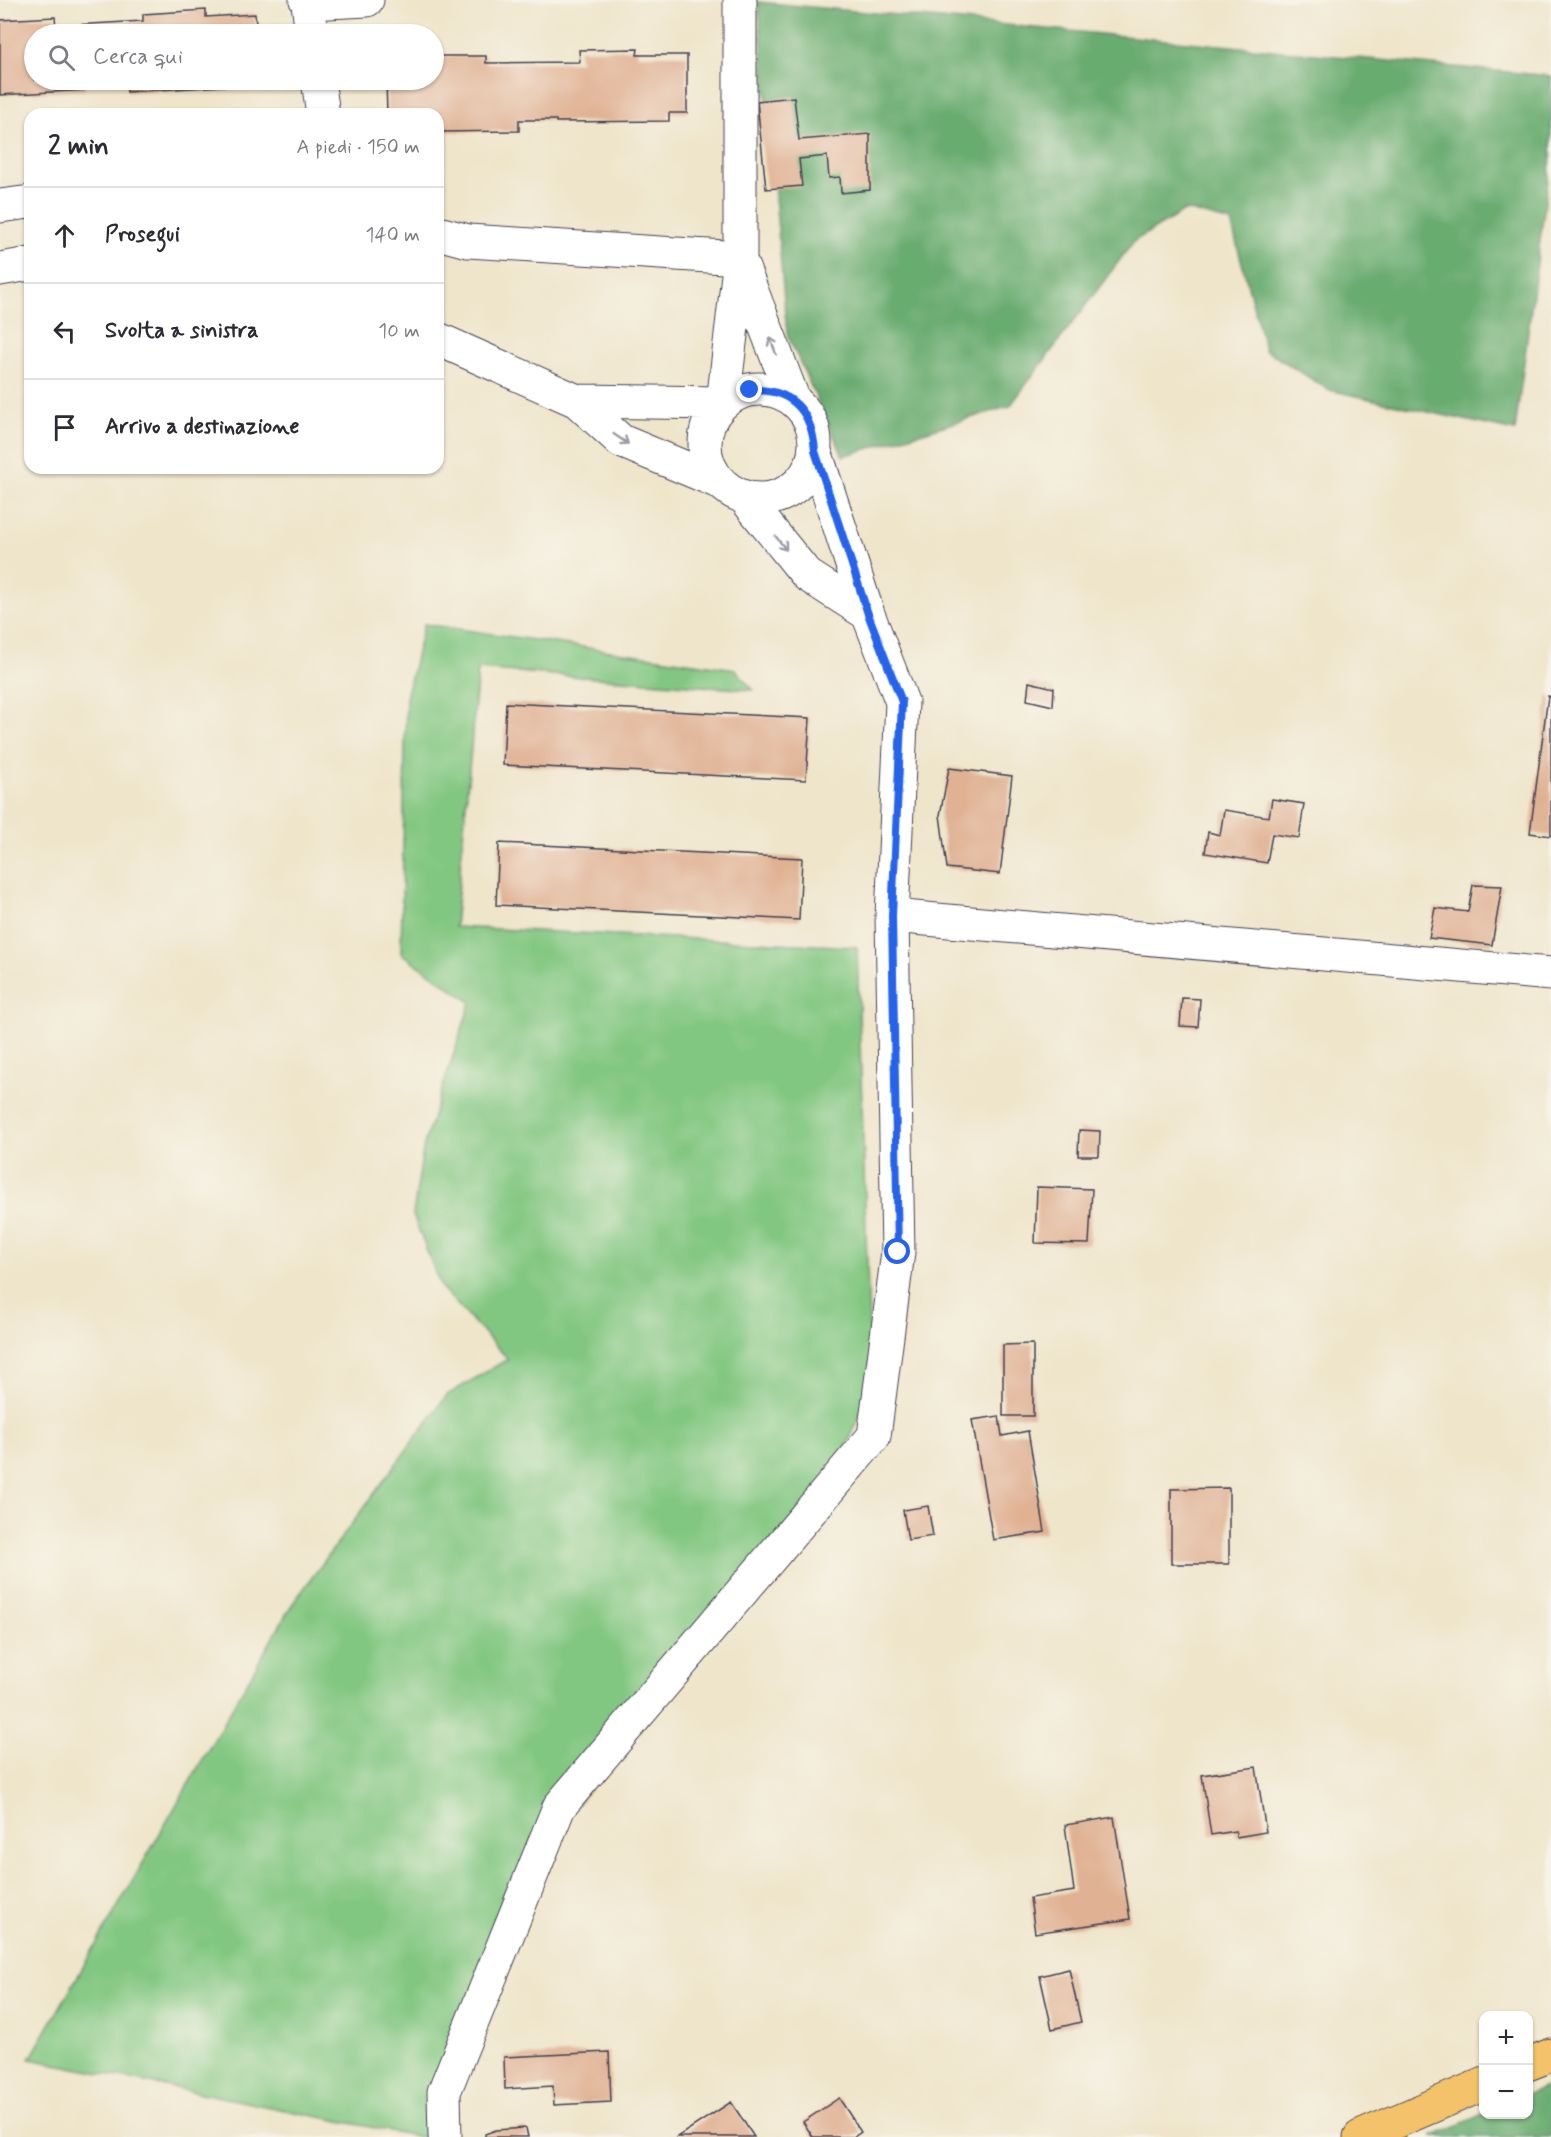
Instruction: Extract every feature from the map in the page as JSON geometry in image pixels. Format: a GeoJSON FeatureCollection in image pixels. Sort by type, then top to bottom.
{"type":"FeatureCollection","features":[{"type":"Feature","properties":{"kind":"main road"},"geometry":{"type":"LineString","coordinates":[[1533,2062],[1551,2055]]}},
{"type":"Feature","properties":{"kind":"main road"},"geometry":{"type":"LineString","coordinates":[[1360,2137],[1479,2086]]}},
{"type":"Feature","properties":{"kind":"street"},"geometry":{"type":"LineString","coordinates":[[310,24],[307,1],[367,0]]}},
{"type":"Feature","properties":{"kind":"street"},"geometry":{"type":"LineString","coordinates":[[723,403],[740,258],[740,0]]}},
{"type":"Feature","properties":{"kind":"street"},"geometry":{"type":"LineString","coordinates":[[319,90],[322,108]]}},
{"type":"Feature","properties":{"kind":"street"},"geometry":{"type":"LineString","coordinates":[[0,206],[24,203]]}},
{"type":"Feature","properties":{"kind":"street"},"geometry":{"type":"LineString","coordinates":[[444,235],[468,241],[740,258]]}},
{"type":"Feature","properties":{"kind":"street"},"geometry":{"type":"LineString","coordinates":[[740,258],[794,401]]}},
{"type":"Feature","properties":{"kind":"street"},"geometry":{"type":"LineString","coordinates":[[0,269],[24,265]]}},
{"type":"Feature","properties":{"kind":"street"},"geometry":{"type":"LineString","coordinates":[[444,342],[577,401],[621,441],[732,489],[763,499],[782,495],[797,484],[809,470],[815,451]]}},
{"type":"Feature","properties":{"kind":"street"},"geometry":{"type":"LineString","coordinates":[[445,2137],[444,2091],[559,1807],[874,1436],[898,1252],[892,916],[902,702],[868,614],[815,451],[814,433],[807,415],[794,401],[780,393],[766,389],[750,390],[735,395],[723,403],[712,417],[705,433],[705,450],[710,468],[732,489],[807,576],[868,614]]}},
{"type":"Feature","properties":{"kind":"street"},"geometry":{"type":"LineString","coordinates":[[577,401],[723,403]]}},
{"type":"Feature","properties":{"kind":"street"},"geometry":{"type":"LineString","coordinates":[[892,916],[1551,974]]}},
{"type":"Feature","properties":{"kind":"green space"},"geometry":{"type":"Polygon","coordinates":[[[758,2],[1551,76],[1551,157],[1515,431],[1329,390],[1265,350],[1231,222],[1186,210],[1134,241],[1010,406],[843,456],[787,334],[758,2]]]}},
{"type":"Feature","properties":{"kind":"green space"},"geometry":{"type":"Polygon","coordinates":[[[424,624],[735,669],[753,690],[478,669],[455,927],[857,947],[871,1389],[819,1513],[527,1864],[425,2137],[420,2137],[30,2059],[291,1606],[447,1395],[508,1359],[441,1287],[413,1215],[424,1144],[471,1002],[401,953],[406,698],[424,624]]]}},
{"type":"Feature","properties":{"kind":"green space"},"geometry":{"type":"Polygon","coordinates":[[[1551,2084],[1551,2137],[1432,2137],[1479,2116],[1479,2119],[1533,2119],[1533,2092],[1551,2084]]]}},
{"type":"Feature","properties":{"kind":"building"},"geometry":{"type":"Polygon","coordinates":[[[206,10],[206,17],[255,14],[256,24],[91,24],[143,21],[143,14],[206,10]]]}},
{"type":"Feature","properties":{"kind":"building"},"geometry":{"type":"Polygon","coordinates":[[[55,17],[56,24],[24,24],[24,90],[85,90],[0,95],[0,20],[55,17]]]}},
{"type":"Feature","properties":{"kind":"building"},"geometry":{"type":"Polygon","coordinates":[[[638,49],[637,55],[687,55],[687,113],[669,113],[669,121],[519,120],[519,131],[444,132],[444,108],[387,108],[386,90],[444,90],[444,56],[486,56],[486,63],[580,62],[579,50],[638,49]]]}},
{"type":"Feature","properties":{"kind":"building"},"geometry":{"type":"Polygon","coordinates":[[[127,90],[159,90],[127,92],[127,90]]]}},
{"type":"Feature","properties":{"kind":"building"},"geometry":{"type":"Polygon","coordinates":[[[794,97],[799,140],[870,134],[870,190],[841,193],[840,177],[829,178],[827,156],[799,159],[802,186],[766,189],[757,101],[794,97]]]}},
{"type":"Feature","properties":{"kind":"building"},"geometry":{"type":"Polygon","coordinates":[[[1029,682],[1054,688],[1053,706],[1027,700],[1029,682]]]}},
{"type":"Feature","properties":{"kind":"building"},"geometry":{"type":"Polygon","coordinates":[[[1548,696],[1551,697],[1551,836],[1530,833],[1548,696]]]}},
{"type":"Feature","properties":{"kind":"building"},"geometry":{"type":"Polygon","coordinates":[[[506,703],[810,718],[806,780],[503,765],[506,703]]]}},
{"type":"Feature","properties":{"kind":"building"},"geometry":{"type":"Polygon","coordinates":[[[949,768],[1012,776],[1000,874],[947,868],[940,815],[949,768]]]}},
{"type":"Feature","properties":{"kind":"building"},"geometry":{"type":"Polygon","coordinates":[[[1272,799],[1304,804],[1299,838],[1272,834],[1267,863],[1205,853],[1208,832],[1220,835],[1224,810],[1269,817],[1272,799]]]}},
{"type":"Feature","properties":{"kind":"building"},"geometry":{"type":"Polygon","coordinates":[[[499,843],[802,858],[799,920],[496,905],[499,843]]]}},
{"type":"Feature","properties":{"kind":"building"},"geometry":{"type":"Polygon","coordinates":[[[1473,885],[1502,886],[1492,945],[1429,938],[1435,908],[1468,912],[1473,885]]]}},
{"type":"Feature","properties":{"kind":"building"},"geometry":{"type":"Polygon","coordinates":[[[1182,998],[1200,999],[1198,1027],[1180,1026],[1182,998]]]}},
{"type":"Feature","properties":{"kind":"building"},"geometry":{"type":"Polygon","coordinates":[[[1079,1130],[1100,1131],[1099,1156],[1078,1156],[1079,1130]]]}},
{"type":"Feature","properties":{"kind":"building"},"geometry":{"type":"Polygon","coordinates":[[[1037,1187],[1092,1189],[1089,1244],[1035,1243],[1037,1187]]]}},
{"type":"Feature","properties":{"kind":"building"},"geometry":{"type":"Polygon","coordinates":[[[1033,1344],[1033,1416],[1003,1416],[1003,1345],[1033,1344]]]}},
{"type":"Feature","properties":{"kind":"building"},"geometry":{"type":"Polygon","coordinates":[[[999,1416],[1002,1436],[1028,1431],[1045,1532],[993,1540],[972,1420],[999,1416]]]}},
{"type":"Feature","properties":{"kind":"building"},"geometry":{"type":"Polygon","coordinates":[[[1229,1488],[1229,1564],[1171,1564],[1171,1489],[1229,1488]]]}},
{"type":"Feature","properties":{"kind":"building"},"geometry":{"type":"Polygon","coordinates":[[[928,1506],[933,1536],[908,1540],[903,1510],[928,1506]]]}},
{"type":"Feature","properties":{"kind":"building"},"geometry":{"type":"Polygon","coordinates":[[[1256,1767],[1266,1832],[1236,1837],[1236,1831],[1211,1835],[1202,1775],[1256,1767]]]}},
{"type":"Feature","properties":{"kind":"building"},"geometry":{"type":"Polygon","coordinates":[[[1114,1817],[1130,1919],[1035,1933],[1030,1898],[1074,1891],[1065,1825],[1114,1817]]]}},
{"type":"Feature","properties":{"kind":"building"},"geometry":{"type":"Polygon","coordinates":[[[1069,1969],[1081,2022],[1052,2029],[1040,1976],[1069,1969]]]}},
{"type":"Feature","properties":{"kind":"building"},"geometry":{"type":"Polygon","coordinates":[[[609,2052],[611,2102],[554,2105],[553,2086],[505,2089],[504,2057],[609,2052]]]}},
{"type":"Feature","properties":{"kind":"building"},"geometry":{"type":"Polygon","coordinates":[[[839,2098],[861,2132],[854,2137],[813,2137],[803,2122],[839,2098]]]}},
{"type":"Feature","properties":{"kind":"building"},"geometry":{"type":"Polygon","coordinates":[[[731,2102],[754,2137],[677,2137],[731,2102]]]}},
{"type":"Feature","properties":{"kind":"building"},"geometry":{"type":"Polygon","coordinates":[[[526,2128],[528,2137],[485,2137],[485,2134],[496,2130],[526,2128]]]}},
{"type":"Feature","properties":{"kind":"route"},"geometry":{"type":"LineString","coordinates":[[750,390],[766,389],[780,393],[794,401],[807,415],[814,433],[815,451],[868,614],[902,702],[892,916],[898,1252]]}}]}
